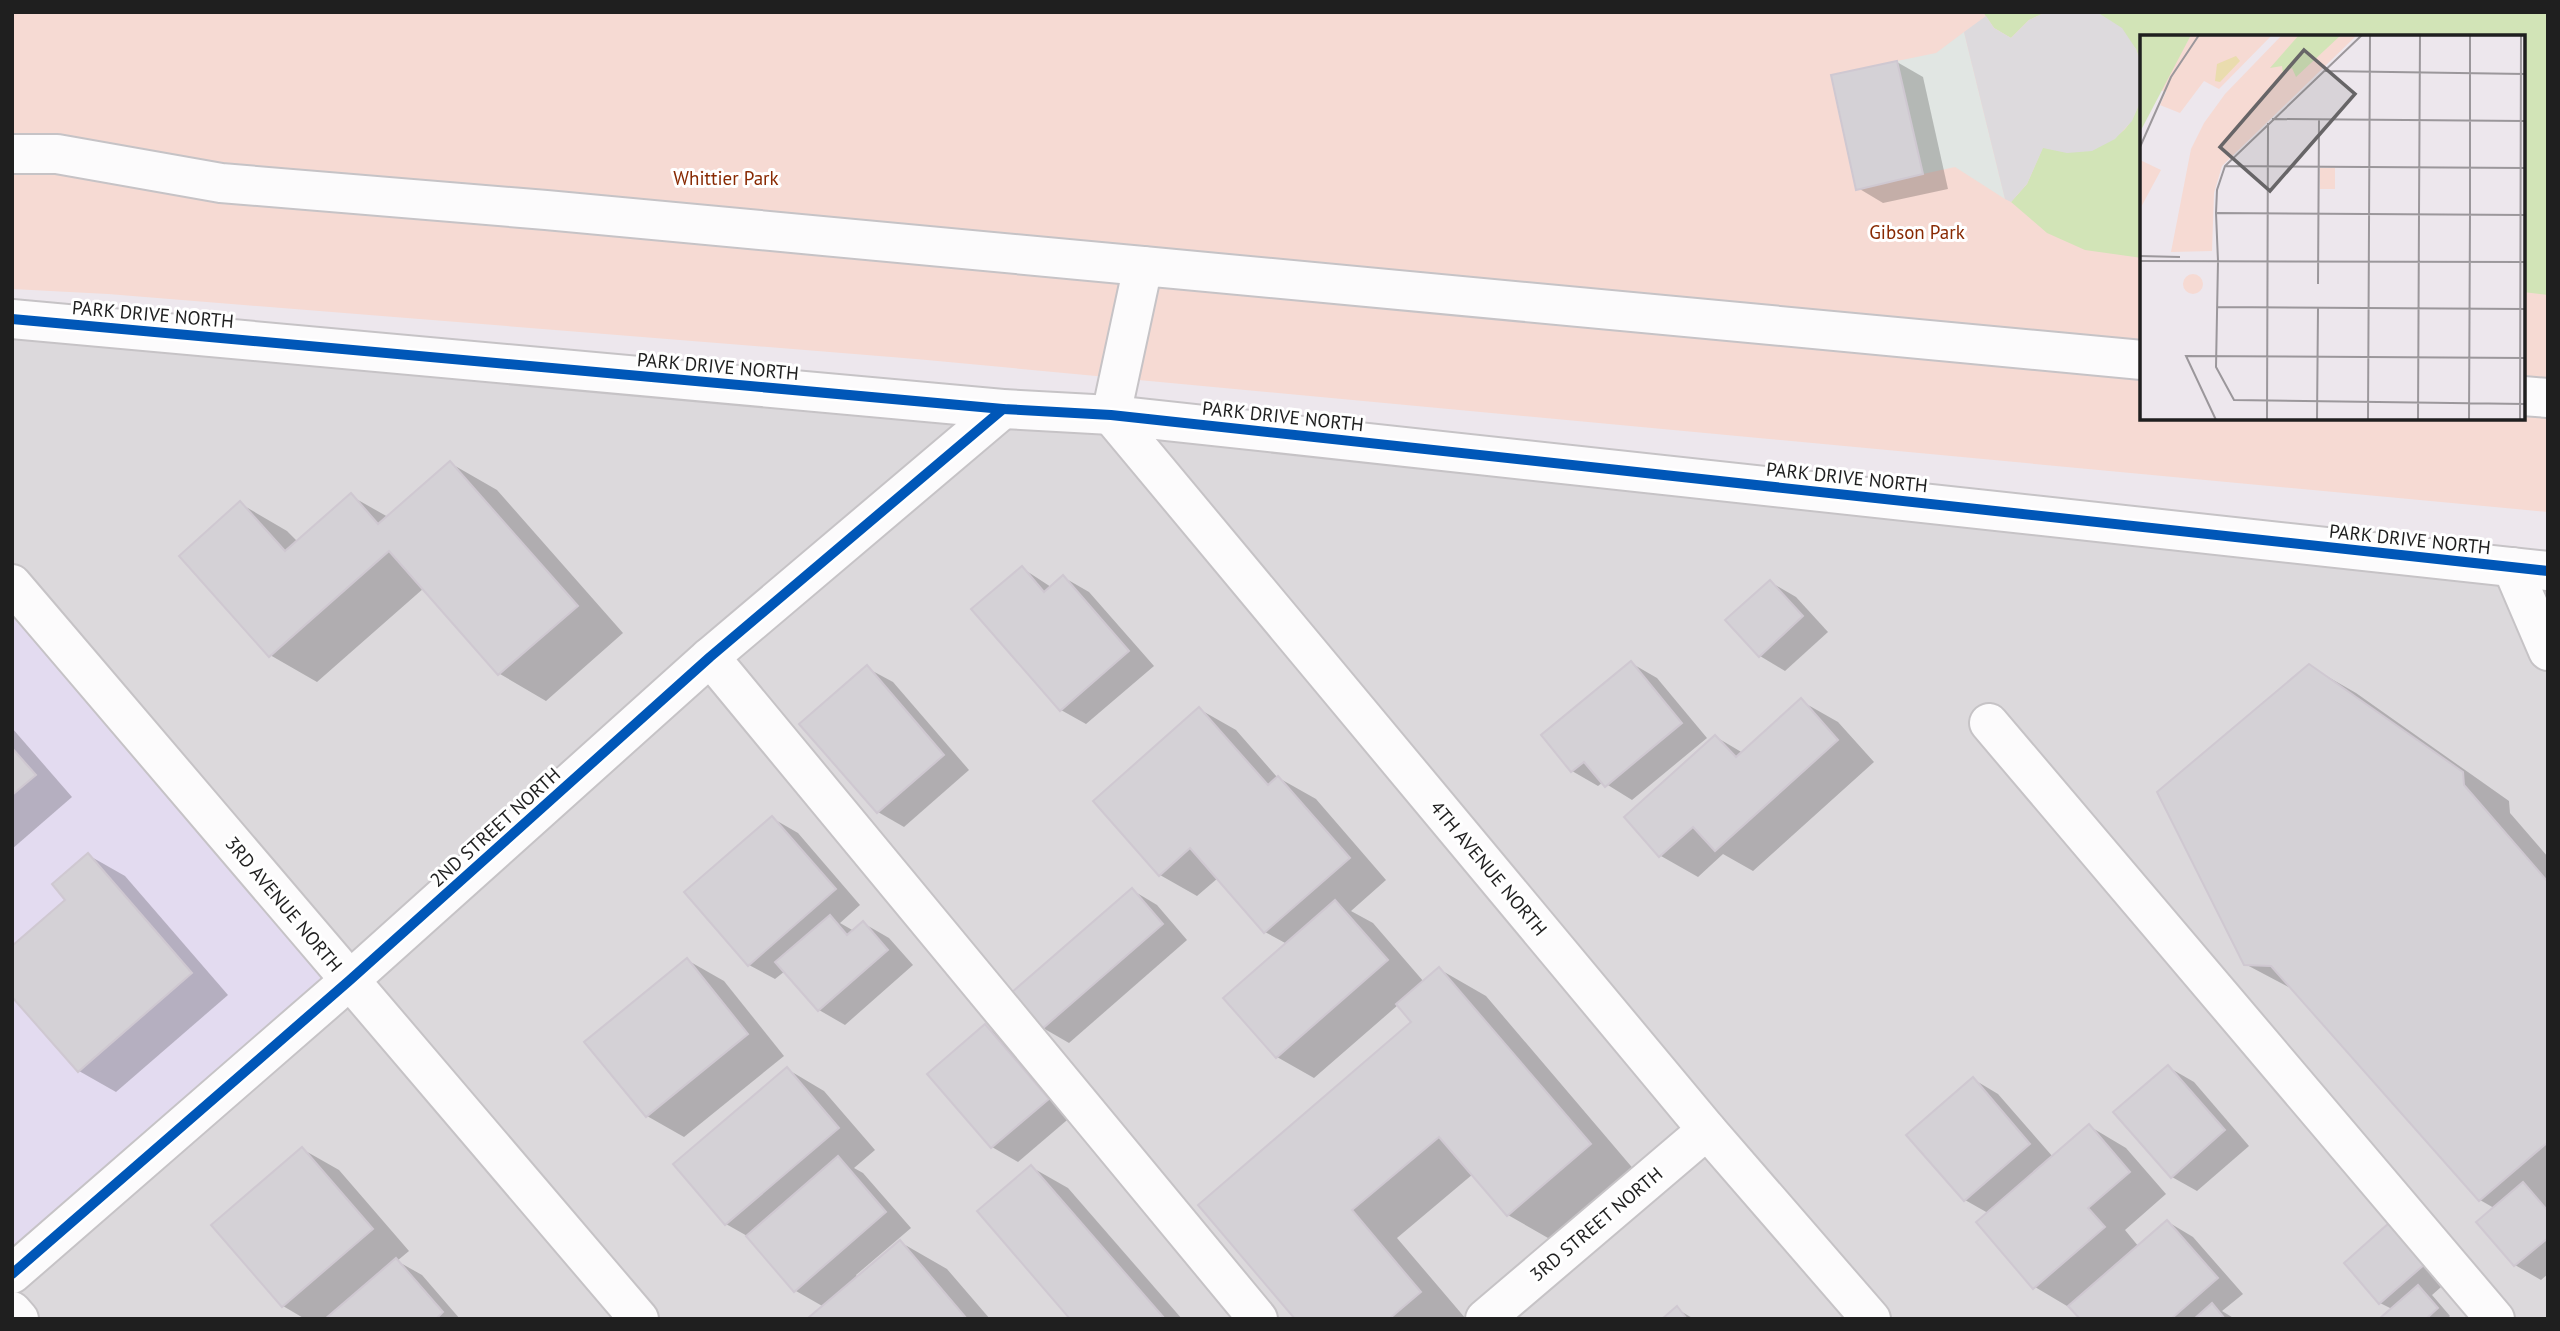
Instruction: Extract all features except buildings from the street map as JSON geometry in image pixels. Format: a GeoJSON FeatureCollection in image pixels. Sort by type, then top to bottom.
{"type":"FeatureCollection","features":[{"type":"Feature","properties":{"kind":"street"},"geometry":{"type":"LineString","coordinates":[[12,154],[57,154],[221,183],[560,211],[2140,360]]}},
{"type":"Feature","properties":{"kind":"street"},"geometry":{"type":"LineString","coordinates":[[1111,415],[1143,266]]}},
{"type":"Feature","properties":{"kind":"street","name":"PARK DRIVE NORTH"},"geometry":{"type":"LineString","coordinates":[[12,319],[1003,410],[1111,415],[2530,569]]}},
{"type":"Feature","properties":{"kind":"street"},"geometry":{"type":"LineString","coordinates":[[2525,396],[2548,398]]}},
{"type":"Feature","properties":{"kind":"street","name":"2ND STREET NORTH"},"geometry":{"type":"LineString","coordinates":[[12,1274],[350,980],[710,657],[1003,410]]}},
{"type":"Feature","properties":{"kind":"street","name":"4TH AVENUE NORTH"},"geometry":{"type":"LineString","coordinates":[[1111,415],[1707,1130],[1871,1319]]}},
{"type":"Feature","properties":{"kind":"street"},"geometry":{"type":"LineString","coordinates":[[2530,569],[2548,651]]}},
{"type":"Feature","properties":{"kind":"street","name":"3RD AVENUE NORTH"},"geometry":{"type":"LineString","coordinates":[[12,584],[639,1319]]}},
{"type":"Feature","properties":{"kind":"street"},"geometry":{"type":"LineString","coordinates":[[710,657],[1258,1319]]}},
{"type":"Feature","properties":{"kind":"street"},"geometry":{"type":"LineString","coordinates":[[1989,723],[2495,1319]]}},
{"type":"Feature","properties":{"kind":"street","name":"3RD STREET NORTH"},"geometry":{"type":"LineString","coordinates":[[1485,1319],[1707,1130]]}},
{"type":"Feature","properties":{"kind":"street"},"geometry":{"type":"LineString","coordinates":[[12,1311],[19,1319]]}},
{"type":"Feature","properties":{"kind":"shaded area"},"geometry":{"type":"Polygon","coordinates":[[[1983,12],[2046,12],[2029,20],[2011,38],[1994,28],[1983,12]]]}},
{"type":"Feature","properties":{"kind":"shaded area"},"geometry":{"type":"Polygon","coordinates":[[[2097,12],[2548,12],[2548,295],[2525,292],[2525,35],[2140,35],[2140,60],[2136,49],[2097,12]]]}},
{"type":"Feature","properties":{"kind":"shaded area"},"geometry":{"type":"Polygon","coordinates":[[[1964,32],[2005,199],[1955,167],[1923,174],[1897,61],[1936,53],[1964,32]]]}},
{"type":"Feature","properties":{"kind":"shaded area"},"geometry":{"type":"Polygon","coordinates":[[[2140,102],[2140,258],[2085,250],[2047,233],[2011,202],[2027,184],[2043,147],[2073,151],[2092,146],[2119,135],[2140,102]]]}},
{"type":"Feature","properties":{"kind":"shaded area"},"geometry":{"type":"Polygon","coordinates":[[[12,336],[1003,409],[2548,571],[2548,1319],[19,1319],[12,1274],[12,336]]]}},
{"type":"Feature","properties":{"kind":"shaded area"},"geometry":{"type":"Polygon","coordinates":[[[12,584],[350,980],[12,1274],[12,584]]]}},
{"type":"Feature","properties":{"kind":"green space","name":"Gibson Park"},"geometry":{"type":"Polygon","coordinates":[[[12,12],[2548,12],[2548,512],[916,359],[108,294],[12,289],[12,12]]]}},
{"type":"Feature","properties":{"kind":"pier"},"geometry":{"type":"Polygon","coordinates":[[[2046,12],[2097,12],[2122,28],[2140,60],[2140,103],[2132,121],[2115,139],[2092,151],[2067,153],[2043,148],[2027,184],[2011,202],[2005,199],[1964,32],[1986,16],[1994,28],[2011,38],[2029,20],[2046,12]]]}},
{"type":"Feature","properties":{"kind":"cycle path"},"geometry":{"type":"LineString","coordinates":[[12,319],[1003,409],[1111,415],[2548,571]]}},
{"type":"Feature","properties":{"kind":"cycle path"},"geometry":{"type":"LineString","coordinates":[[12,1274],[350,980],[710,657],[1003,409]]}},
{"type":"Feature","properties":{"kind":"park label","name":"Whittier Park"},"geometry":{"type":"Point","coordinates":[726,178]}}]}
